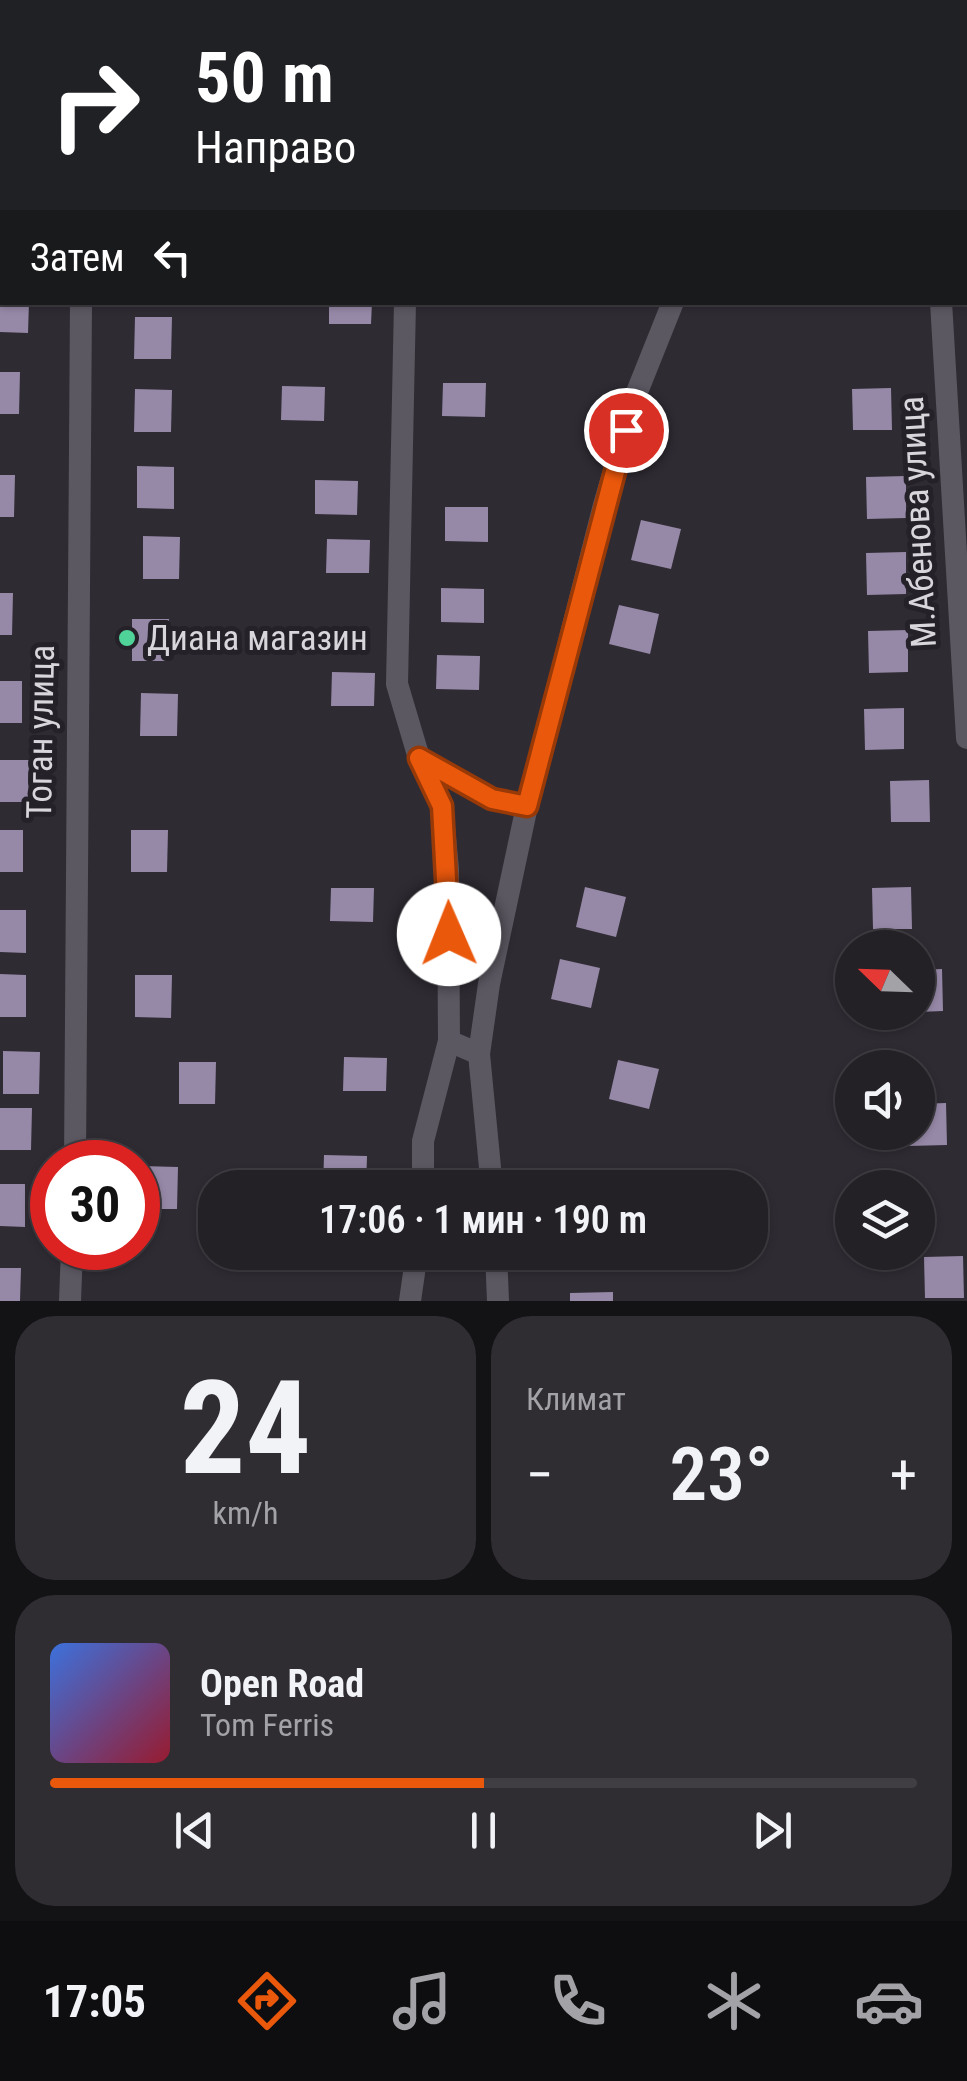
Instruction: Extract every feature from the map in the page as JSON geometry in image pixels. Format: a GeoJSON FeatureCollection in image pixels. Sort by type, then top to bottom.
{"type":"FeatureCollection","features":[{"type":"Feature","properties":{"kind":"street","name":"Тоган улица"},"geometry":{"type":"LineString","coordinates":[[75,1140],[81,305]]}},
{"type":"Feature","properties":{"kind":"street"},"geometry":{"type":"LineString","coordinates":[[405,305],[397,684],[419,758],[442,806],[448,869],[449,1042],[423,1141],[424,1170]]}},
{"type":"Feature","properties":{"kind":"street"},"geometry":{"type":"LineString","coordinates":[[490,1170],[479,1054],[527,806],[631,411],[671,305]]}},
{"type":"Feature","properties":{"kind":"street","name":"М.Абенова улица"},"geometry":{"type":"LineString","coordinates":[[942,305],[956,383],[967,738]]}},
{"type":"Feature","properties":{"kind":"street"},"geometry":{"type":"LineString","coordinates":[[419,758],[492,799],[527,806]]}},
{"type":"Feature","properties":{"kind":"street"},"geometry":{"type":"LineString","coordinates":[[449,1042],[479,1054]]}},
{"type":"Feature","properties":{"kind":"street"},"geometry":{"type":"LineString","coordinates":[[70,1301],[71,1270]]}},
{"type":"Feature","properties":{"kind":"street"},"geometry":{"type":"LineString","coordinates":[[410,1301],[415,1270]]}},
{"type":"Feature","properties":{"kind":"street"},"geometry":{"type":"LineString","coordinates":[[497,1270],[498,1301]]}},
{"type":"Feature","properties":{"kind":"building"},"geometry":{"type":"Polygon","coordinates":[[[0,305],[29,305],[28,333],[0,332],[0,305]]]}},
{"type":"Feature","properties":{"kind":"building"},"geometry":{"type":"Polygon","coordinates":[[[329,305],[372,305],[371,324],[329,324],[329,305]]]}},
{"type":"Feature","properties":{"kind":"building"},"geometry":{"type":"Polygon","coordinates":[[[447,305],[490,305],[490,307],[447,305]]]}},
{"type":"Feature","properties":{"kind":"building"},"geometry":{"type":"Polygon","coordinates":[[[135,317],[172,317],[171,359],[134,359],[135,317]]]}},
{"type":"Feature","properties":{"kind":"building"},"geometry":{"type":"Polygon","coordinates":[[[0,372],[20,372],[19,414],[0,414],[0,372]]]}},
{"type":"Feature","properties":{"kind":"building"},"geometry":{"type":"Polygon","coordinates":[[[443,383],[486,383],[485,417],[442,416],[443,383]]]}},
{"type":"Feature","properties":{"kind":"building"},"geometry":{"type":"Polygon","coordinates":[[[282,386],[325,387],[324,421],[281,420],[282,386]]]}},
{"type":"Feature","properties":{"kind":"building"},"geometry":{"type":"Polygon","coordinates":[[[891,388],[892,430],[853,430],[852,389],[891,388]]]}},
{"type":"Feature","properties":{"kind":"building"},"geometry":{"type":"Polygon","coordinates":[[[135,389],[172,390],[171,432],[134,432],[135,389]]]}},
{"type":"Feature","properties":{"kind":"building"},"geometry":{"type":"Polygon","coordinates":[[[137,466],[174,467],[174,509],[137,508],[137,466]]]}},
{"type":"Feature","properties":{"kind":"building"},"geometry":{"type":"Polygon","coordinates":[[[0,475],[15,475],[14,517],[0,517],[0,475]]]}},
{"type":"Feature","properties":{"kind":"building"},"geometry":{"type":"Polygon","coordinates":[[[906,476],[906,518],[867,519],[866,477],[906,476]]]}},
{"type":"Feature","properties":{"kind":"building"},"geometry":{"type":"Polygon","coordinates":[[[315,480],[358,481],[357,515],[315,514],[315,480]]]}},
{"type":"Feature","properties":{"kind":"building"},"geometry":{"type":"Polygon","coordinates":[[[445,507],[488,507],[488,542],[445,541],[445,507]]]}},
{"type":"Feature","properties":{"kind":"building"},"geometry":{"type":"Polygon","coordinates":[[[641,520],[681,529],[671,569],[631,560],[641,520]]]}},
{"type":"Feature","properties":{"kind":"building"},"geometry":{"type":"Polygon","coordinates":[[[143,536],[180,537],[179,579],[143,579],[143,536]]]}},
{"type":"Feature","properties":{"kind":"building"},"geometry":{"type":"Polygon","coordinates":[[[327,539],[370,540],[369,573],[326,573],[327,539]]]}},
{"type":"Feature","properties":{"kind":"building"},"geometry":{"type":"Polygon","coordinates":[[[906,552],[906,594],[867,595],[866,553],[906,552]]]}},
{"type":"Feature","properties":{"kind":"building"},"geometry":{"type":"Polygon","coordinates":[[[441,588],[484,589],[484,623],[441,622],[441,588]]]}},
{"type":"Feature","properties":{"kind":"building"},"geometry":{"type":"Polygon","coordinates":[[[0,593],[13,593],[12,635],[0,635],[0,593]]]}},
{"type":"Feature","properties":{"kind":"building"},"geometry":{"type":"Polygon","coordinates":[[[619,605],[659,614],[650,654],[609,644],[619,605]]]}},
{"type":"Feature","properties":{"kind":"building"},"geometry":{"type":"Polygon","coordinates":[[[132,619],[169,619],[168,661],[132,661],[132,619]]]}},
{"type":"Feature","properties":{"kind":"building"},"geometry":{"type":"Polygon","coordinates":[[[908,630],[908,672],[869,673],[868,631],[908,630]]]}},
{"type":"Feature","properties":{"kind":"building"},"geometry":{"type":"Polygon","coordinates":[[[437,655],[480,656],[479,690],[436,689],[437,655]]]}},
{"type":"Feature","properties":{"kind":"building"},"geometry":{"type":"Polygon","coordinates":[[[332,672],[375,673],[374,706],[331,706],[332,672]]]}},
{"type":"Feature","properties":{"kind":"building"},"geometry":{"type":"Polygon","coordinates":[[[0,681],[22,681],[22,723],[0,723],[0,681]]]}},
{"type":"Feature","properties":{"kind":"building"},"geometry":{"type":"Polygon","coordinates":[[[141,693],[178,694],[177,736],[140,736],[141,693]]]}},
{"type":"Feature","properties":{"kind":"building"},"geometry":{"type":"Polygon","coordinates":[[[904,708],[904,749],[865,750],[864,709],[904,708]]]}},
{"type":"Feature","properties":{"kind":"building"},"geometry":{"type":"Polygon","coordinates":[[[0,760],[29,760],[28,802],[0,802],[0,760]]]}},
{"type":"Feature","properties":{"kind":"building"},"geometry":{"type":"Polygon","coordinates":[[[929,780],[930,822],[891,822],[890,781],[929,780]]]}},
{"type":"Feature","properties":{"kind":"building"},"geometry":{"type":"Polygon","coordinates":[[[0,830],[23,830],[23,872],[0,872],[0,830]]]}},
{"type":"Feature","properties":{"kind":"building"},"geometry":{"type":"Polygon","coordinates":[[[131,830],[168,830],[167,872],[131,872],[131,830]]]}},
{"type":"Feature","properties":{"kind":"building"},"geometry":{"type":"Polygon","coordinates":[[[585,887],[626,897],[616,937],[576,927],[585,887]]]}},
{"type":"Feature","properties":{"kind":"building"},"geometry":{"type":"Polygon","coordinates":[[[911,887],[912,929],[873,929],[872,888],[911,887]]]}},
{"type":"Feature","properties":{"kind":"building"},"geometry":{"type":"Polygon","coordinates":[[[331,888],[374,888],[373,922],[330,921],[331,888]]]}},
{"type":"Feature","properties":{"kind":"building"},"geometry":{"type":"Polygon","coordinates":[[[0,910],[26,910],[26,953],[0,952],[0,910]]]}},
{"type":"Feature","properties":{"kind":"building"},"geometry":{"type":"Polygon","coordinates":[[[560,959],[600,968],[591,1008],[551,999],[560,959]]]}},
{"type":"Feature","properties":{"kind":"building"},"geometry":{"type":"Polygon","coordinates":[[[935,969],[942,969],[943,1011],[935,1011],[935,969]]]}},
{"type":"Feature","properties":{"kind":"building"},"geometry":{"type":"Polygon","coordinates":[[[0,974],[26,975],[26,1017],[0,1017],[0,974]]]}},
{"type":"Feature","properties":{"kind":"building"},"geometry":{"type":"Polygon","coordinates":[[[135,975],[172,975],[171,1018],[135,1017],[135,975]]]}},
{"type":"Feature","properties":{"kind":"building"},"geometry":{"type":"Polygon","coordinates":[[[3,1051],[40,1052],[39,1094],[3,1094],[3,1051]]]}},
{"type":"Feature","properties":{"kind":"building"},"geometry":{"type":"Polygon","coordinates":[[[344,1057],[387,1058],[386,1091],[343,1091],[344,1057]]]}},
{"type":"Feature","properties":{"kind":"building"},"geometry":{"type":"Polygon","coordinates":[[[618,1060],[659,1069],[649,1109],[609,1099],[618,1060]]]}},
{"type":"Feature","properties":{"kind":"building"},"geometry":{"type":"Polygon","coordinates":[[[179,1062],[216,1062],[215,1104],[179,1104],[179,1062]]]}},
{"type":"Feature","properties":{"kind":"building"},"geometry":{"type":"Polygon","coordinates":[[[935,1103],[946,1103],[947,1145],[935,1145],[935,1103]]]}},
{"type":"Feature","properties":{"kind":"building"},"geometry":{"type":"Polygon","coordinates":[[[0,1108],[32,1108],[30,1150],[0,1150],[0,1108]]]}},
{"type":"Feature","properties":{"kind":"building"},"geometry":{"type":"Polygon","coordinates":[[[324,1155],[367,1156],[367,1170],[324,1170],[324,1155]]]}},
{"type":"Feature","properties":{"kind":"building"},"geometry":{"type":"Polygon","coordinates":[[[160,1167],[178,1167],[177,1209],[160,1209],[160,1167]]]}},
{"type":"Feature","properties":{"kind":"building"},"geometry":{"type":"Polygon","coordinates":[[[0,1184],[25,1184],[25,1227],[0,1226],[0,1184]]]}},
{"type":"Feature","properties":{"kind":"building"},"geometry":{"type":"Polygon","coordinates":[[[963,1256],[964,1298],[925,1298],[924,1270],[935,1270],[935,1257],[963,1256]]]}},
{"type":"Feature","properties":{"kind":"building"},"geometry":{"type":"Polygon","coordinates":[[[0,1268],[21,1268],[20,1301],[0,1301],[0,1268]]]}},
{"type":"Feature","properties":{"kind":"building"},"geometry":{"type":"Polygon","coordinates":[[[613,1292],[613,1301],[570,1301],[570,1293],[613,1292]]]}},
{"type":"Feature","properties":{"kind":"place","name":"Диана магазин"},"geometry":{"type":"Point","coordinates":[127,638]}},
{"type":"Feature","properties":{"kind":"route"},"geometry":{"type":"LineString","coordinates":[[449,934],[442,806],[419,758],[492,799],[527,806],[626,430]]}}]}
